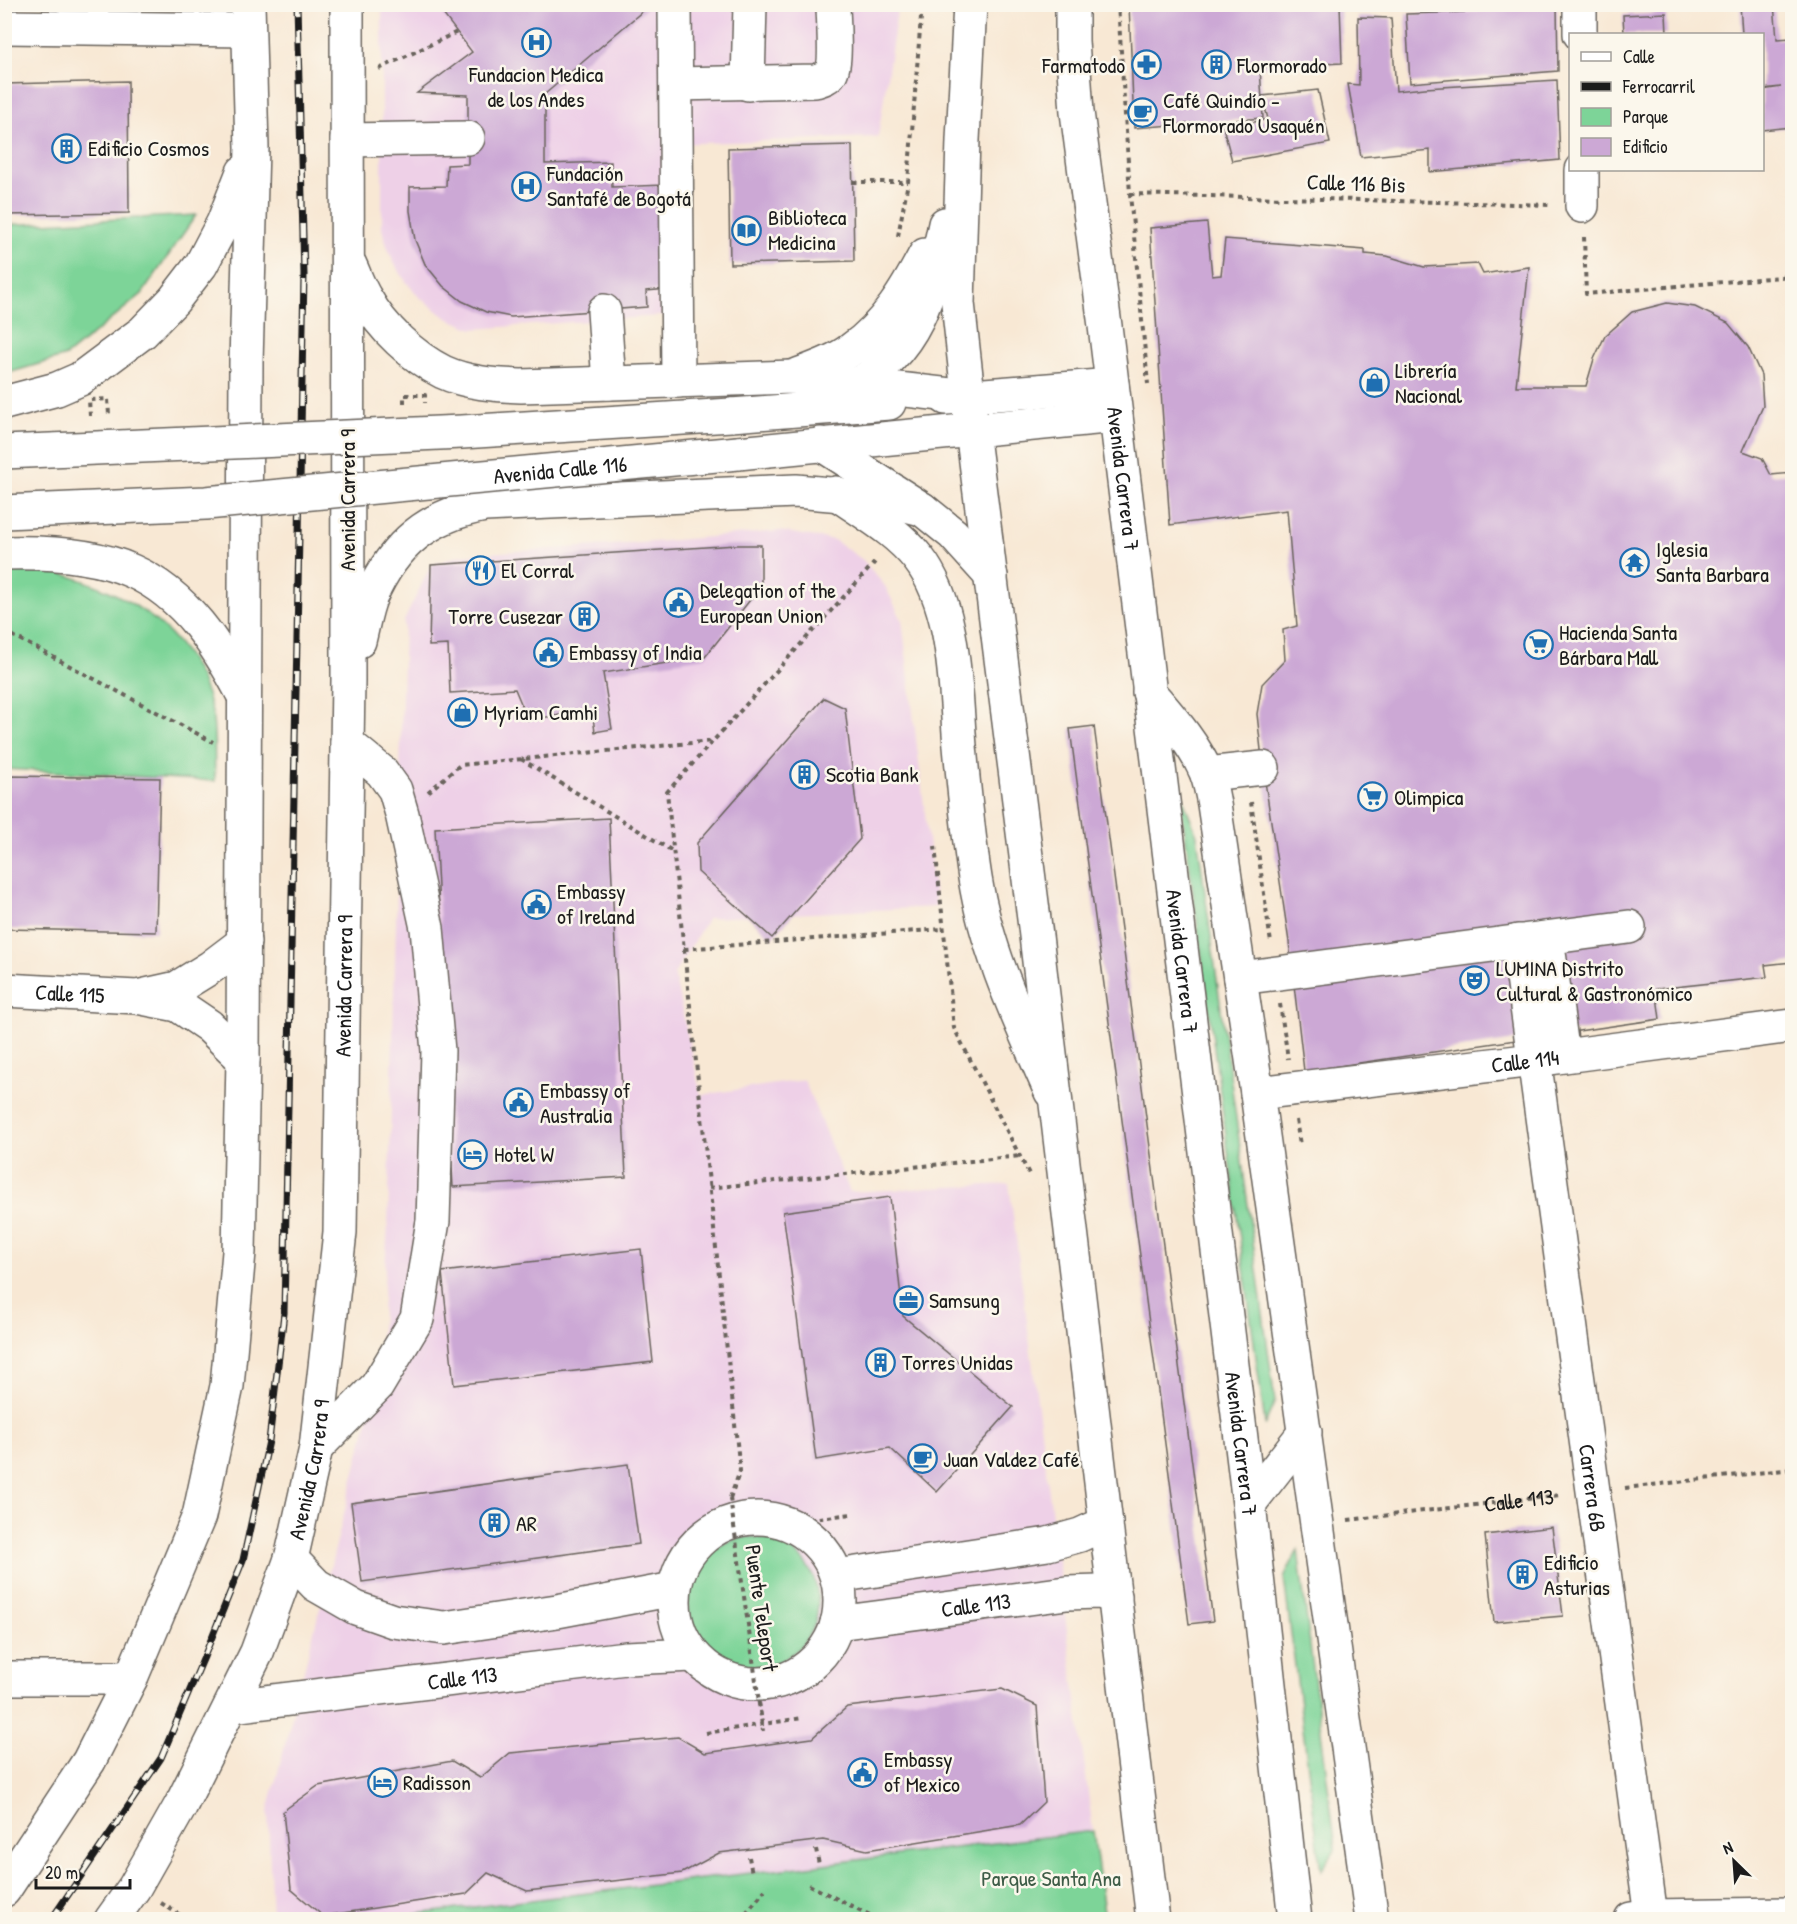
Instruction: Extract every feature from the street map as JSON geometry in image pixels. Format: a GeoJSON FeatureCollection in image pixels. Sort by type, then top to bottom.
{"type":"FeatureCollection","features":[{"type":"Feature","properties":{"kind":"main road","name":"Avenida Carrera 9"},"geometry":{"type":"LineString","coordinates":[[111,1920],[134,1887],[182,1805],[257,1652],[291,1559],[316,1448],[340,1232],[348,680],[347,4]]}},
{"type":"Feature","properties":{"kind":"main road"},"geometry":{"type":"LineString","coordinates":[[675,4],[678,381]]}},
{"type":"Feature","properties":{"kind":"main road"},"geometry":{"type":"LineString","coordinates":[[748,84],[750,4]]}},
{"type":"Feature","properties":{"kind":"main road"},"geometry":{"type":"LineString","coordinates":[[676,84],[748,84],[815,81],[825,78],[832,70],[834,61],[833,4]]}},
{"type":"Feature","properties":{"kind":"main road"},"geometry":{"type":"LineString","coordinates":[[970,4],[958,303],[1153,1920]]}},
{"type":"Feature","properties":{"kind":"main road","name":"Avenida Carrera 7"},"geometry":{"type":"LineString","coordinates":[[1072,4],[1077,112],[1249,1504],[1295,1920]]}},
{"type":"Feature","properties":{"kind":"main road"},"geometry":{"type":"LineString","coordinates":[[1580,4],[1580,33]]}},
{"type":"Feature","properties":{"kind":"main road"},"geometry":{"type":"LineString","coordinates":[[4,27],[248,17],[252,148],[246,362],[243,1059],[239,1252],[227,1386],[199,1516],[130,1678],[89,1761],[4,1890]]}},
{"type":"Feature","properties":{"kind":"main road"},"geometry":{"type":"LineString","coordinates":[[347,140],[468,138]]}},
{"type":"Feature","properties":{"kind":"main road"},"geometry":{"type":"LineString","coordinates":[[792,377],[825,364],[851,350],[889,315],[909,286],[925,255],[963,140]]}},
{"type":"Feature","properties":{"kind":"main road"},"geometry":{"type":"LineString","coordinates":[[814,409],[860,384],[894,356],[911,334],[934,276],[963,140]]}},
{"type":"Feature","properties":{"kind":"main road"},"geometry":{"type":"LineString","coordinates":[[4,403],[57,389],[80,379],[143,332],[174,300],[201,265],[223,223],[252,148]]}},
{"type":"Feature","properties":{"kind":"main road"},"geometry":{"type":"LineString","coordinates":[[1582,171],[1582,206]]}},
{"type":"Feature","properties":{"kind":"main road"},"geometry":{"type":"LineString","coordinates":[[347,258],[366,299],[398,339],[443,372],[494,385],[792,377],[968,397]]}},
{"type":"Feature","properties":{"kind":"main road"},"geometry":{"type":"LineString","coordinates":[[604,311],[609,383]]}},
{"type":"Feature","properties":{"kind":"main road","name":"Avenida Calle 116"},"geometry":{"type":"LineString","coordinates":[[4,452],[462,432],[814,409],[1112,384]]}},
{"type":"Feature","properties":{"kind":"main road","name":"Avenida Calle 116"},"geometry":{"type":"LineString","coordinates":[[4,512],[206,503],[1116,417]]}},
{"type":"Feature","properties":{"kind":"main road"},"geometry":{"type":"LineString","coordinates":[[821,444],[922,509],[952,534],[991,576]]}},
{"type":"Feature","properties":{"kind":"main road"},"geometry":{"type":"LineString","coordinates":[[348,680],[371,597],[383,574],[401,549],[424,526],[463,509],[485,505],[796,491],[876,498],[922,509]]}},
{"type":"Feature","properties":{"kind":"main road"},"geometry":{"type":"LineString","coordinates":[[836,493],[898,536],[919,559],[934,585],[947,624],[954,671],[964,796],[975,880],[992,948],[1056,1106]]}},
{"type":"Feature","properties":{"kind":"main road"},"geometry":{"type":"LineString","coordinates":[[4,553],[40,552],[71,555],[132,571],[170,595],[195,619],[229,668],[245,699]]}},
{"type":"Feature","properties":{"kind":"main road"},"geometry":{"type":"LineString","coordinates":[[1149,692],[1178,726],[1207,774],[1214,804],[1305,1432],[1372,1920]]}},
{"type":"Feature","properties":{"kind":"main road"},"geometry":{"type":"LineString","coordinates":[[316,1448],[377,1386],[417,1319],[433,1221],[438,1052],[427,928],[395,790],[382,772],[347,743]]}},
{"type":"Feature","properties":{"kind":"main road"},"geometry":{"type":"LineString","coordinates":[[1207,774],[1263,768]]}},
{"type":"Feature","properties":{"kind":"main road"},"geometry":{"type":"LineString","coordinates":[[1240,978],[1629,927]]}},
{"type":"Feature","properties":{"kind":"main road","name":"Carrera 6B"},"geometry":{"type":"LineString","coordinates":[[1533,939],[1549,1058],[1593,1491],[1640,1918]]}},
{"type":"Feature","properties":{"kind":"main road","name":"Calle 115"},"geometry":{"type":"LineString","coordinates":[[137,997],[177,988],[211,967],[244,942]]}},
{"type":"Feature","properties":{"kind":"main road","name":"Calle 115"},"geometry":{"type":"LineString","coordinates":[[4,990],[137,997],[178,1005],[209,1026],[243,1059]]}},
{"type":"Feature","properties":{"kind":"main road","name":"Calle 114"},"geometry":{"type":"LineString","coordinates":[[1257,1093],[1792,1026]]}},
{"type":"Feature","properties":{"kind":"main road"},"geometry":{"type":"LineString","coordinates":[[1249,1504],[1305,1432]]}},
{"type":"Feature","properties":{"kind":"main road"},"geometry":{"type":"LineString","coordinates":[[759,1518],[783,1522],[807,1534],[825,1552],[837,1576],[840,1599],[837,1623],[828,1643],[815,1660],[798,1673],[778,1681],[756,1684],[733,1680],[711,1670],[693,1655],[681,1635],[674,1613],[674,1589],[681,1566],[694,1546],[713,1530],[735,1520],[759,1518]]}},
{"type":"Feature","properties":{"kind":"main road"},"geometry":{"type":"LineString","coordinates":[[837,1576],[1048,1544],[1080,1535],[1106,1523]]}},
{"type":"Feature","properties":{"kind":"main road"},"geometry":{"type":"LineString","coordinates":[[291,1559],[316,1585],[356,1608],[393,1621],[444,1628],[557,1611],[674,1589]]}},
{"type":"Feature","properties":{"kind":"main road","name":"Calle 113"},"geometry":{"type":"LineString","coordinates":[[837,1623],[1068,1593],[1099,1592],[1114,1596]]}},
{"type":"Feature","properties":{"kind":"main road","name":"Calle 113"},"geometry":{"type":"LineString","coordinates":[[232,1706],[626,1658],[693,1655]]}},
{"type":"Feature","properties":{"kind":"main road"},"geometry":{"type":"LineString","coordinates":[[4,1678],[130,1678]]}},
{"type":"Feature","properties":{"kind":"main road"},"geometry":{"type":"LineString","coordinates":[[1640,1918],[1792,1914]]}},
{"type":"Feature","properties":{"kind":"path"},"geometry":{"type":"LineString","coordinates":[[897,243],[908,182],[922,4]]}},
{"type":"Feature","properties":{"kind":"path"},"geometry":{"type":"LineString","coordinates":[[1118,4],[1130,194],[1148,391]]}},
{"type":"Feature","properties":{"kind":"path"},"geometry":{"type":"LineString","coordinates":[[370,73],[457,32]]}},
{"type":"Feature","properties":{"kind":"path"},"geometry":{"type":"LineString","coordinates":[[853,182],[908,182]]}},
{"type":"Feature","properties":{"kind":"path","name":"Calle 116 Bis"},"geometry":{"type":"LineString","coordinates":[[1130,194],[1582,206]]}},
{"type":"Feature","properties":{"kind":"path"},"geometry":{"type":"LineString","coordinates":[[1582,206],[1586,294],[1792,276]]}},
{"type":"Feature","properties":{"kind":"path"},"geometry":{"type":"LineString","coordinates":[[90,419],[88,400],[108,399],[109,416]]}},
{"type":"Feature","properties":{"kind":"path"},"geometry":{"type":"LineString","coordinates":[[881,556],[667,792],[710,1188],[1020,1156]]}},
{"type":"Feature","properties":{"kind":"path"},"geometry":{"type":"LineString","coordinates":[[4,631],[246,759]]}},
{"type":"Feature","properties":{"kind":"path"},"geometry":{"type":"LineString","coordinates":[[425,795],[460,765],[714,741]]}},
{"type":"Feature","properties":{"kind":"path"},"geometry":{"type":"LineString","coordinates":[[521,759],[674,852]]}},
{"type":"Feature","properties":{"kind":"path"},"geometry":{"type":"LineString","coordinates":[[934,835],[954,1028],[1030,1176],[1032,1187]]}},
{"type":"Feature","properties":{"kind":"path"},"geometry":{"type":"LineString","coordinates":[[684,949],[943,929]]}},
{"type":"Feature","properties":{"kind":"path","name":"Puente Teleport"},"geometry":{"type":"LineString","coordinates":[[710,1188],[740,1471],[730,1498],[762,1723]]}},
{"type":"Feature","properties":{"kind":"path","name":"Calle 113"},"geometry":{"type":"LineString","coordinates":[[1317,1523],[1792,1469]]}},
{"type":"Feature","properties":{"kind":"path"},"geometry":{"type":"LineString","coordinates":[[783,1522],[853,1514]]}},
{"type":"Feature","properties":{"kind":"path"},"geometry":{"type":"LineString","coordinates":[[756,1684],[763,1731]]}},
{"type":"Feature","properties":{"kind":"path"},"geometry":{"type":"LineString","coordinates":[[705,1733],[802,1718]]}},
{"type":"Feature","properties":{"kind":"path"},"geometry":{"type":"LineString","coordinates":[[816,1849],[819,1865]]}},
{"type":"Feature","properties":{"kind":"path"},"geometry":{"type":"LineString","coordinates":[[749,1857],[752,1875]]}},
{"type":"Feature","properties":{"kind":"path"},"geometry":{"type":"LineString","coordinates":[[809,1885],[880,1920]]}},
{"type":"Feature","properties":{"kind":"path"},"geometry":{"type":"LineString","coordinates":[[740,1920],[765,1890]]}},
{"type":"Feature","properties":{"kind":"shaded area","name":"Fundación Santafé de Bogotá"},"geometry":{"type":"Polygon","coordinates":[[[382,5],[898,5],[878,137],[670,144],[674,315],[473,329],[447,318],[418,296],[394,263],[382,229],[382,5]]]}},
{"type":"Feature","properties":{"kind":"shaded area"},"geometry":{"type":"Polygon","coordinates":[[[780,531],[834,540],[863,560],[885,586],[902,620],[936,907],[708,918],[674,974],[701,1095],[804,1080],[850,1192],[1009,1184],[1093,1831],[377,1919],[272,1920],[268,1811],[377,1385],[388,1226],[404,621],[431,565],[461,555],[780,531]]]}},
{"type":"Feature","properties":{"kind":"green space"},"geometry":{"type":"Polygon","coordinates":[[[196,215],[142,294],[66,356],[5,374],[5,225],[196,215]]]}},
{"type":"Feature","properties":{"kind":"green space"},"geometry":{"type":"Polygon","coordinates":[[[39,568],[96,585],[146,613],[168,632],[186,654],[201,679],[211,708],[215,781],[5,769],[4,570],[39,568]]]}},
{"type":"Feature","properties":{"kind":"green space"},"geometry":{"type":"Polygon","coordinates":[[[1179,789],[1197,835],[1275,1401],[1265,1424],[1179,789]]]}},
{"type":"Feature","properties":{"kind":"green space"},"geometry":{"type":"Polygon","coordinates":[[[753,1537],[778,1542],[799,1556],[813,1577],[818,1602],[813,1627],[799,1648],[778,1662],[753,1667],[728,1662],[707,1648],[693,1627],[688,1602],[693,1577],[707,1556],[728,1542],[753,1537]]]}},
{"type":"Feature","properties":{"kind":"green space"},"geometry":{"type":"Polygon","coordinates":[[[1298,1550],[1336,1849],[1321,1871],[1284,1578],[1298,1550]]]}},
{"type":"Feature","properties":{"kind":"green space","name":"Parque Santa Ana"},"geometry":{"type":"Polygon","coordinates":[[[1093,1831],[1105,1919],[377,1919],[1093,1831]]]}},
{"type":"Feature","properties":{"kind":"building"},"geometry":{"type":"Polygon","coordinates":[[[456,4],[651,4],[545,94],[545,164],[611,162],[612,187],[665,185],[668,289],[646,291],[647,307],[511,317],[486,312],[462,301],[443,286],[425,264],[415,240],[410,211],[410,187],[446,186],[447,165],[468,164],[468,95],[417,93],[472,52],[443,14],[456,4]]]}},
{"type":"Feature","properties":{"kind":"building","name":"Flormorado"},"geometry":{"type":"Polygon","coordinates":[[[1129,4],[1340,4],[1342,63],[1260,67],[1263,118],[1134,128],[1129,4]]]}},
{"type":"Feature","properties":{"kind":"building"},"geometry":{"type":"Polygon","coordinates":[[[1557,4],[1558,71],[1410,83],[1406,14],[1468,12],[1557,4]]]}},
{"type":"Feature","properties":{"kind":"building"},"geometry":{"type":"Polygon","coordinates":[[[1740,4],[1774,4],[1777,39],[1792,38],[1792,127],[1764,130],[1764,90],[1781,87],[1764,89],[1764,33],[1742,33],[1740,4]]]}},
{"type":"Feature","properties":{"kind":"building"},"geometry":{"type":"Polygon","coordinates":[[[1666,13],[1667,33],[1624,33],[1623,15],[1666,13]]]}},
{"type":"Feature","properties":{"kind":"building"},"geometry":{"type":"Polygon","coordinates":[[[1358,17],[1391,18],[1396,91],[1557,80],[1560,160],[1430,172],[1430,150],[1361,157],[1348,84],[1359,85],[1358,17]]]}},
{"type":"Feature","properties":{"kind":"building","name":"Edificio Cosmos"},"geometry":{"type":"Polygon","coordinates":[[[128,81],[129,213],[4,215],[4,84],[128,81]]]}},
{"type":"Feature","properties":{"kind":"building"},"geometry":{"type":"Polygon","coordinates":[[[1318,90],[1330,143],[1232,161],[1223,127],[1268,119],[1262,96],[1318,90]]]}},
{"type":"Feature","properties":{"kind":"building"},"geometry":{"type":"Polygon","coordinates":[[[852,145],[854,261],[730,264],[728,148],[852,145]]]}},
{"type":"Feature","properties":{"kind":"building","name":"Hacienda Santa Bárbara Mall"},"geometry":{"type":"Polygon","coordinates":[[[1207,223],[1212,276],[1221,275],[1225,239],[1365,250],[1365,254],[1387,256],[1424,267],[1478,264],[1483,274],[1529,267],[1516,386],[1586,386],[1594,359],[1605,336],[1632,312],[1667,303],[1695,307],[1728,323],[1748,347],[1761,375],[1763,406],[1743,451],[1762,458],[1771,475],[1792,473],[1792,962],[1765,965],[1767,977],[1656,989],[1660,1019],[1304,1071],[1289,942],[1257,714],[1262,684],[1285,660],[1283,630],[1297,626],[1287,510],[1170,525],[1150,228],[1207,223]]]}},
{"type":"Feature","properties":{"kind":"building","name":"Torre Cusezar"},"geometry":{"type":"Polygon","coordinates":[[[761,545],[761,586],[705,657],[603,673],[612,729],[595,732],[592,710],[528,720],[515,689],[450,693],[448,645],[429,646],[431,565],[761,545]]]}},
{"type":"Feature","properties":{"kind":"building","name":"Scotia Bank"},"geometry":{"type":"Polygon","coordinates":[[[824,698],[845,708],[860,839],[772,938],[698,872],[697,843],[824,698]]]}},
{"type":"Feature","properties":{"kind":"building"},"geometry":{"type":"Polygon","coordinates":[[[1094,726],[1213,1621],[1189,1624],[1070,729],[1094,726]]]}},
{"type":"Feature","properties":{"kind":"building"},"geometry":{"type":"Polygon","coordinates":[[[5,776],[160,778],[156,932],[5,929],[5,776]]]}},
{"type":"Feature","properties":{"kind":"building"},"geometry":{"type":"Polygon","coordinates":[[[609,818],[626,1177],[453,1187],[435,828],[609,818]]]}},
{"type":"Feature","properties":{"kind":"building","name":"Torres Unidas"},"geometry":{"type":"Polygon","coordinates":[[[890,1197],[903,1316],[1013,1407],[937,1492],[890,1448],[816,1460],[783,1212],[890,1197]]]}},
{"type":"Feature","properties":{"kind":"building"},"geometry":{"type":"Polygon","coordinates":[[[641,1249],[653,1362],[454,1385],[442,1272],[641,1249]]]}},
{"type":"Feature","properties":{"kind":"building","name":"AR"},"geometry":{"type":"Polygon","coordinates":[[[628,1464],[639,1544],[362,1582],[351,1503],[628,1464]]]}},
{"type":"Feature","properties":{"kind":"building","name":"Edificio Asturias"},"geometry":{"type":"Polygon","coordinates":[[[1552,1527],[1563,1616],[1494,1622],[1485,1535],[1552,1527]]]}},
{"type":"Feature","properties":{"kind":"building"},"geometry":{"type":"Polygon","coordinates":[[[1002,1689],[1037,1706],[1044,1802],[1020,1825],[867,1850],[823,1840],[719,1853],[682,1873],[527,1891],[488,1873],[466,1894],[323,1916],[291,1889],[283,1811],[318,1786],[452,1761],[480,1778],[510,1753],[678,1737],[705,1753],[812,1738],[847,1707],[1002,1689]]]}},
{"type":"Feature","properties":{"kind":"railway"},"geometry":{"type":"LineString","coordinates":[[51,1920],[161,1758],[243,1560],[269,1441],[284,1313],[304,275],[297,4]]}},
{"type":"Feature","properties":{"kind":"place","name":"Fundacion Medica de los Andes"},"geometry":{"type":"Point","coordinates":[536,42]}},
{"type":"Feature","properties":{"kind":"place","name":"Farmatodo"},"geometry":{"type":"Point","coordinates":[1146,65]}},
{"type":"Feature","properties":{"kind":"place","name":"Flormorado"},"geometry":{"type":"Point","coordinates":[1216,65]}},
{"type":"Feature","properties":{"kind":"place","name":"Café Quindío - Flormorado Usaquén"},"geometry":{"type":"Point","coordinates":[1142,113]}},
{"type":"Feature","properties":{"kind":"place","name":"Edificio Cosmos"},"geometry":{"type":"Point","coordinates":[67,148]}},
{"type":"Feature","properties":{"kind":"place","name":"Fundación Santafé de Bogotá"},"geometry":{"type":"Point","coordinates":[526,186]}},
{"type":"Feature","properties":{"kind":"place","name":"Biblioteca Medicina"},"geometry":{"type":"Point","coordinates":[747,230]}},
{"type":"Feature","properties":{"kind":"place","name":"Librería Nacional"},"geometry":{"type":"Point","coordinates":[1374,383]}},
{"type":"Feature","properties":{"kind":"place","name":"Iglesia Santa Barbara"},"geometry":{"type":"Point","coordinates":[1635,562]}},
{"type":"Feature","properties":{"kind":"place","name":"El Corral"},"geometry":{"type":"Point","coordinates":[480,570]}},
{"type":"Feature","properties":{"kind":"place","name":"Delegation of the European Union"},"geometry":{"type":"Point","coordinates":[679,603]}},
{"type":"Feature","properties":{"kind":"place","name":"Torre Cusezar"},"geometry":{"type":"Point","coordinates":[584,616]}},
{"type":"Feature","properties":{"kind":"place","name":"Hacienda Santa Bárbara Mall"},"geometry":{"type":"Point","coordinates":[1538,645]}},
{"type":"Feature","properties":{"kind":"place","name":"Embassy of India"},"geometry":{"type":"Point","coordinates":[548,652]}},
{"type":"Feature","properties":{"kind":"place","name":"Myriam Camhi"},"geometry":{"type":"Point","coordinates":[463,712]}},
{"type":"Feature","properties":{"kind":"place","name":"Scotia Bank"},"geometry":{"type":"Point","coordinates":[805,774]}},
{"type":"Feature","properties":{"kind":"place","name":"Olimpica"},"geometry":{"type":"Point","coordinates":[1373,797]}},
{"type":"Feature","properties":{"kind":"place","name":"Embassy of Ireland"},"geometry":{"type":"Point","coordinates":[536,904]}},
{"type":"Feature","properties":{"kind":"place","name":"LUMINA Distrito Cultural & Gastronómico"},"geometry":{"type":"Point","coordinates":[1475,981]}},
{"type":"Feature","properties":{"kind":"place","name":"Embassy of Australia"},"geometry":{"type":"Point","coordinates":[519,1103]}},
{"type":"Feature","properties":{"kind":"place","name":"Hotel W"},"geometry":{"type":"Point","coordinates":[473,1154]}},
{"type":"Feature","properties":{"kind":"place","name":"Samsung"},"geometry":{"type":"Point","coordinates":[908,1300]}},
{"type":"Feature","properties":{"kind":"place","name":"Torres Unidas"},"geometry":{"type":"Point","coordinates":[881,1362]}},
{"type":"Feature","properties":{"kind":"place","name":"Juan Valdez Café"},"geometry":{"type":"Point","coordinates":[922,1459]}},
{"type":"Feature","properties":{"kind":"place","name":"AR"},"geometry":{"type":"Point","coordinates":[495,1523]}},
{"type":"Feature","properties":{"kind":"place","name":"Edificio Asturias"},"geometry":{"type":"Point","coordinates":[1523,1575]}},
{"type":"Feature","properties":{"kind":"place","name":"Embassy of Mexico"},"geometry":{"type":"Point","coordinates":[863,1772]}},
{"type":"Feature","properties":{"kind":"place","name":"Radisson"},"geometry":{"type":"Point","coordinates":[382,1782]}}]}
